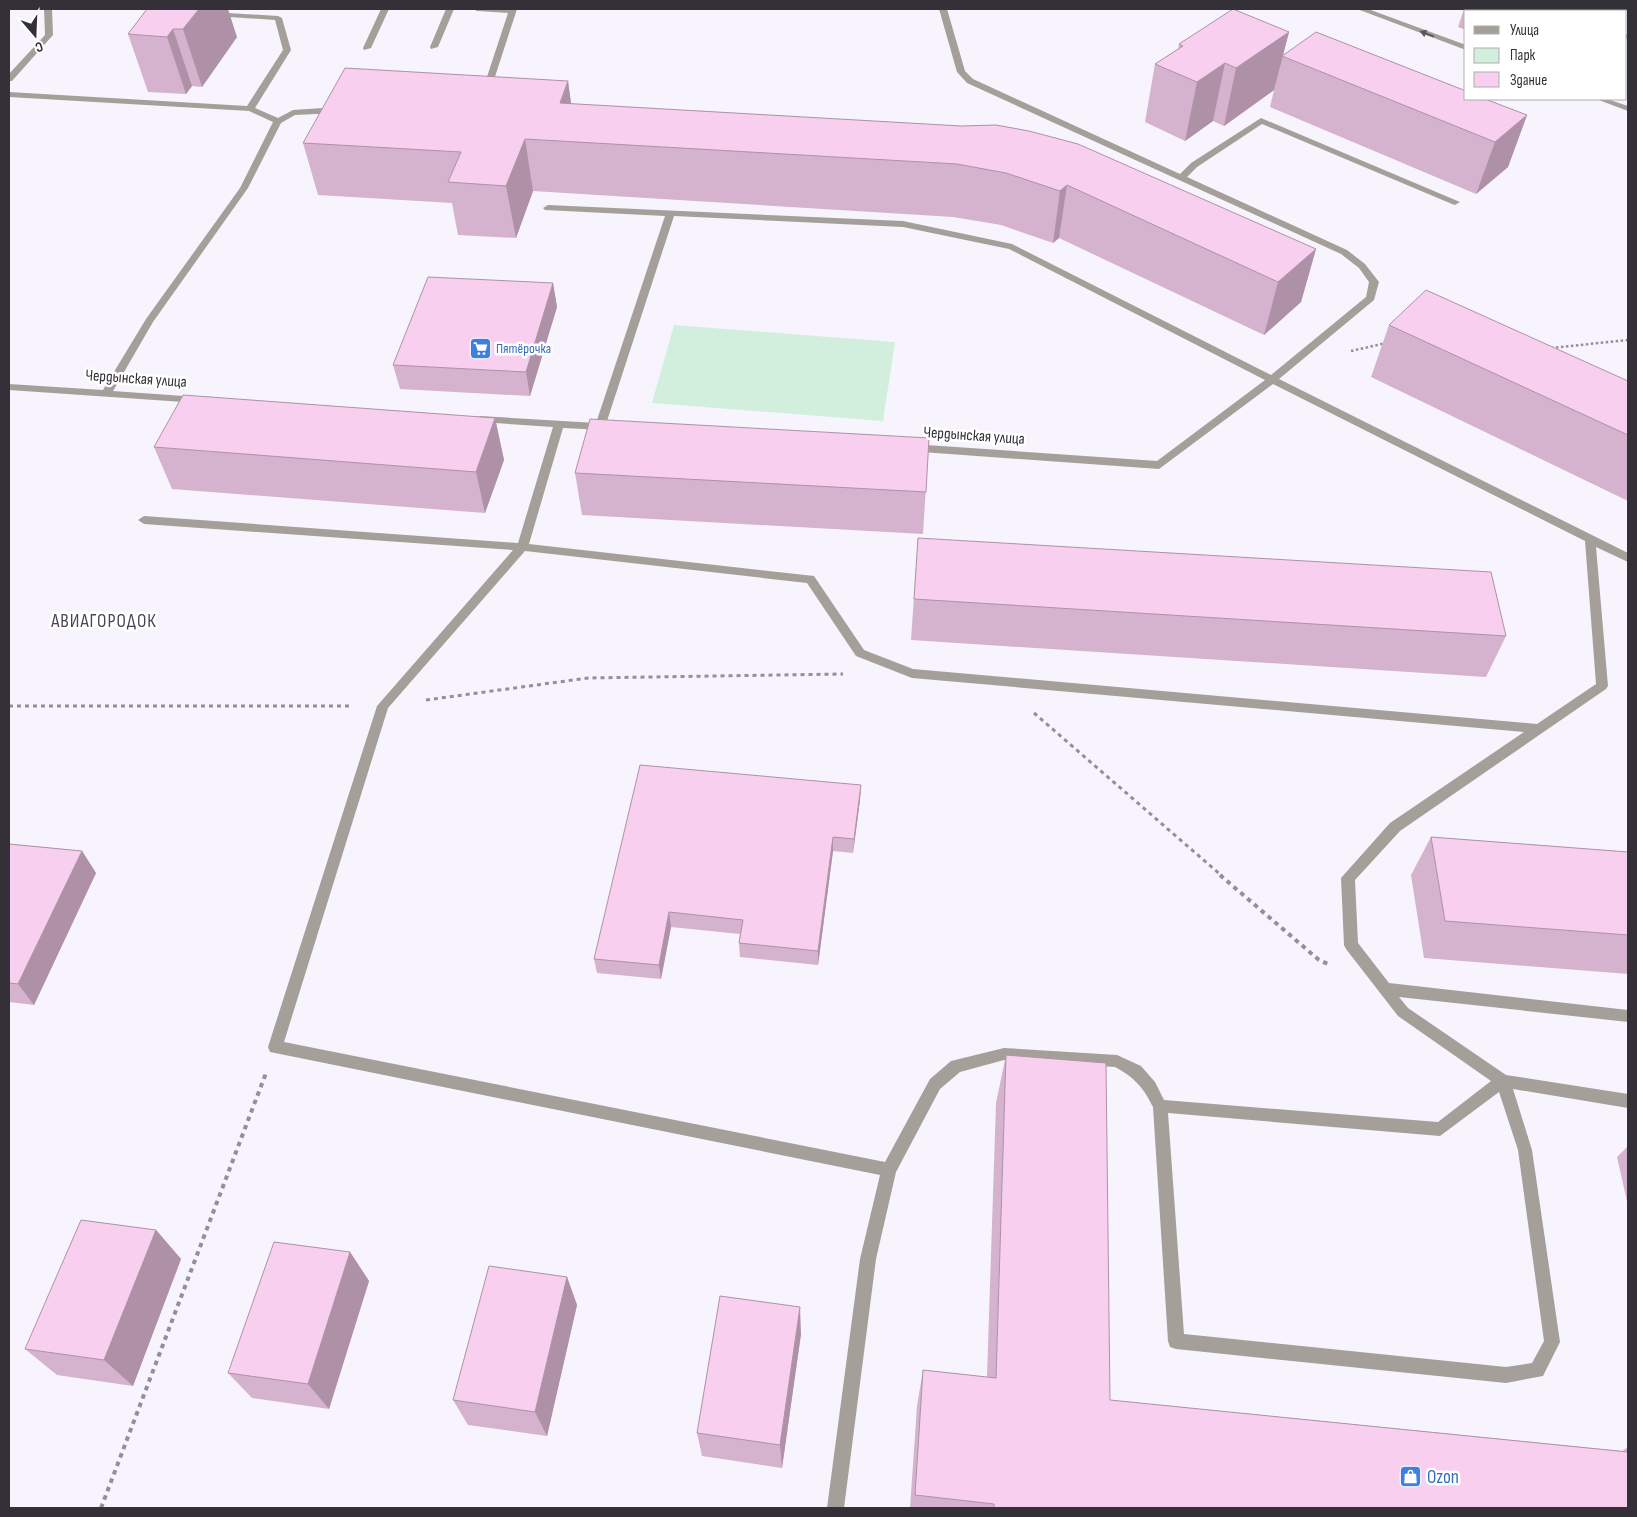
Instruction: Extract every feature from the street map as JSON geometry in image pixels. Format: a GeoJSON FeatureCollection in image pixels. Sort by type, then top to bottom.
{"type":"FeatureCollection","features":[{"type":"Feature","properties":{"kind":"street"},"geometry":{"type":"LineString","coordinates":[[9,79],[49,35],[48,9]]}},
{"type":"Feature","properties":{"kind":"street"},"geometry":{"type":"LineString","coordinates":[[367,48],[385,9]]}},
{"type":"Feature","properties":{"kind":"street"},"geometry":{"type":"LineString","coordinates":[[434,47],[450,9]]}},
{"type":"Feature","properties":{"kind":"street"},"geometry":{"type":"LineString","coordinates":[[477,9],[513,10],[483,92]]}},
{"type":"Feature","properties":{"kind":"street"},"geometry":{"type":"LineString","coordinates":[[943,9],[961,72],[970,81],[1344,252],[1362,266],[1374,282],[1371,298],[1272,380]]}},
{"type":"Feature","properties":{"kind":"street"},"geometry":{"type":"LineString","coordinates":[[1361,9],[1464,47]]}},
{"type":"Feature","properties":{"kind":"street"},"geometry":{"type":"LineString","coordinates":[[201,14],[278,18],[286,50],[250,108]]}},
{"type":"Feature","properties":{"kind":"street"},"geometry":{"type":"LineString","coordinates":[[9,94],[250,108],[278,121]]}},
{"type":"Feature","properties":{"kind":"street"},"geometry":{"type":"LineString","coordinates":[[1603,100],[1628,109]]}},
{"type":"Feature","properties":{"kind":"street"},"geometry":{"type":"LineString","coordinates":[[106,394],[149,321],[244,188],[278,121],[293,113],[344,110]]}},
{"type":"Feature","properties":{"kind":"street"},"geometry":{"type":"LineString","coordinates":[[1180,178],[1194,165],[1261,121],[1455,202]]}},
{"type":"Feature","properties":{"kind":"street"},"geometry":{"type":"LineString","coordinates":[[548,208],[903,224],[1012,247],[1272,380],[1628,558]]}},
{"type":"Feature","properties":{"kind":"street"},"geometry":{"type":"LineString","coordinates":[[600,427],[671,214]]}},
{"type":"Feature","properties":{"kind":"street","name":"Чердынская улица"},"geometry":{"type":"LineString","coordinates":[[904,448],[1159,466],[1272,380]]}},
{"type":"Feature","properties":{"kind":"street","name":"Чердынская улица"},"geometry":{"type":"LineString","coordinates":[[9,387],[204,400]]}},
{"type":"Feature","properties":{"kind":"street"},"geometry":{"type":"LineString","coordinates":[[470,418],[620,428]]}},
{"type":"Feature","properties":{"kind":"street"},"geometry":{"type":"LineString","coordinates":[[559,424],[522,547],[383,706],[276,1047],[889,1170]]}},
{"type":"Feature","properties":{"kind":"street"},"geometry":{"type":"LineString","coordinates":[[144,520],[522,547],[810,579],[860,653],[912,673],[1539,729]]}},
{"type":"Feature","properties":{"kind":"street"},"geometry":{"type":"LineString","coordinates":[[1590,539],[1602,686],[1395,827],[1348,878],[1351,945],[1403,1012],[1503,1081],[1628,1101]]}},
{"type":"Feature","properties":{"kind":"street"},"geometry":{"type":"LineString","coordinates":[[1386,989],[1628,1016]]}},
{"type":"Feature","properties":{"kind":"street"},"geometry":{"type":"LineString","coordinates":[[835,1508],[868,1259],[889,1170],[935,1084],[956,1066],[1004,1054],[1116,1061],[1136,1071],[1150,1087],[1160,1106],[1176,1341],[1506,1375],[1537,1370],[1552,1342],[1525,1150],[1503,1081]]}},
{"type":"Feature","properties":{"kind":"street"},"geometry":{"type":"LineString","coordinates":[[1160,1106],[1440,1129],[1503,1081]]}},
{"type":"Feature","properties":{"kind":"path"},"geometry":{"type":"LineString","coordinates":[[1543,348],[1628,340]]}},
{"type":"Feature","properties":{"kind":"path"},"geometry":{"type":"LineString","coordinates":[[1345,352],[1390,342]]}},
{"type":"Feature","properties":{"kind":"path"},"geometry":{"type":"LineString","coordinates":[[9,706],[383,706],[588,678],[844,674]]}},
{"type":"Feature","properties":{"kind":"path"},"geometry":{"type":"LineString","coordinates":[[1033,712],[1319,960],[1336,967]]}},
{"type":"Feature","properties":{"kind":"path"},"geometry":{"type":"LineString","coordinates":[[101,1508],[276,1047]]}},
{"type":"Feature","properties":{"kind":"green space"},"geometry":{"type":"Polygon","coordinates":[[[674,325],[895,342],[883,421],[652,403],[674,325]]]}},
{"type":"Feature","properties":{"kind":"building"},"geometry":{"type":"Polygon","coordinates":[[[147,9],[199,9],[183,29],[173,29],[167,37],[128,34],[147,9]]]}},
{"type":"Feature","properties":{"kind":"building"},"geometry":{"type":"Polygon","coordinates":[[[1233,9],[1289,32],[1236,68],[1225,63],[1197,82],[1155,64],[1183,46],[1179,44],[1233,9]]]}},
{"type":"Feature","properties":{"kind":"building"},"geometry":{"type":"Polygon","coordinates":[[[1316,32],[1464,90],[1464,100],[1488,100],[1527,115],[1495,142],[1282,56],[1316,32]]]}},
{"type":"Feature","properties":{"kind":"building"},"geometry":{"type":"Polygon","coordinates":[[[345,68],[568,81],[560,103],[961,126],[996,125],[1029,131],[1078,144],[1316,249],[1278,282],[1067,185],[1060,191],[1006,173],[957,164],[525,139],[506,186],[448,182],[461,152],[303,143],[345,68]]]}},
{"type":"Feature","properties":{"kind":"building","name":"Пятёрочка"},"geometry":{"type":"Polygon","coordinates":[[[428,277],[553,283],[526,372],[393,365],[428,277]]]}},
{"type":"Feature","properties":{"kind":"building"},"geometry":{"type":"Polygon","coordinates":[[[1426,290],[1628,381],[1628,435],[1389,325],[1426,290]]]}},
{"type":"Feature","properties":{"kind":"building"},"geometry":{"type":"Polygon","coordinates":[[[183,395],[495,418],[476,472],[154,447],[183,395]]]}},
{"type":"Feature","properties":{"kind":"building"},"geometry":{"type":"Polygon","coordinates":[[[590,419],[929,438],[926,492],[575,473],[590,419]]]}},
{"type":"Feature","properties":{"kind":"building"},"geometry":{"type":"Polygon","coordinates":[[[918,538],[1491,572],[1506,636],[914,599],[918,538]]]}},
{"type":"Feature","properties":{"kind":"building"},"geometry":{"type":"Polygon","coordinates":[[[640,765],[861,785],[854,839],[833,837],[818,951],[739,943],[743,920],[669,912],[659,965],[594,959],[640,765]]]}},
{"type":"Feature","properties":{"kind":"building"},"geometry":{"type":"Polygon","coordinates":[[[1431,837],[1628,852],[1628,935],[1445,921],[1431,837]]]}},
{"type":"Feature","properties":{"kind":"building"},"geometry":{"type":"Polygon","coordinates":[[[9,844],[82,851],[18,984],[9,983],[9,844]]]}},
{"type":"Feature","properties":{"kind":"building"},"geometry":{"type":"Polygon","coordinates":[[[1006,1055],[1106,1063],[1110,1400],[1628,1452],[1628,1508],[994,1508],[994,1504],[915,1495],[923,1370],[996,1378],[1006,1055]]]}},
{"type":"Feature","properties":{"kind":"building"},"geometry":{"type":"Polygon","coordinates":[[[81,1220],[156,1230],[104,1360],[25,1349],[81,1220]]]}},
{"type":"Feature","properties":{"kind":"building"},"geometry":{"type":"Polygon","coordinates":[[[274,1242],[350,1252],[308,1384],[228,1373],[274,1242]]]}},
{"type":"Feature","properties":{"kind":"building"},"geometry":{"type":"Polygon","coordinates":[[[489,1266],[567,1277],[535,1412],[453,1400],[489,1266]]]}},
{"type":"Feature","properties":{"kind":"building"},"geometry":{"type":"Polygon","coordinates":[[[720,1296],[800,1307],[780,1445],[697,1433],[720,1296]]]}},
{"type":"Feature","properties":{"kind":"place","name":"Пятёрочка"},"geometry":{"type":"Point","coordinates":[480,348]}},
{"type":"Feature","properties":{"kind":"place","name":"Ozon"},"geometry":{"type":"Point","coordinates":[1411,1477]}},
{"type":"Feature","properties":{"kind":"district","name":"АВИАГОРОДОК"},"geometry":{"type":"Point","coordinates":[104,621]}}]}
